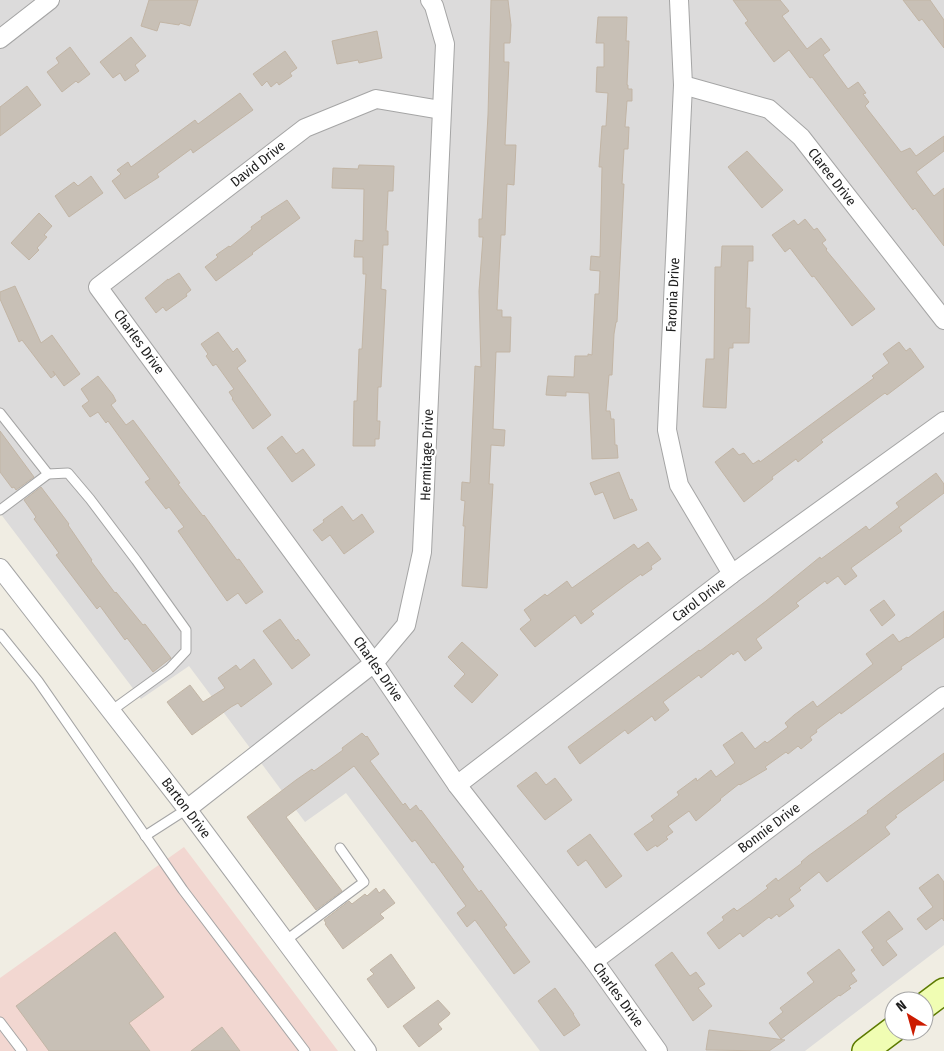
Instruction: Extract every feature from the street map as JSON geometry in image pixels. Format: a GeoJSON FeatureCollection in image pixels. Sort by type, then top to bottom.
{"type":"FeatureCollection","features":[{"type":"Feature","properties":{"kind":"main road"},"geometry":{"type":"LineString","coordinates":[[865,1051],[884,1037]]}},
{"type":"Feature","properties":{"kind":"street"},"geometry":{"type":"LineString","coordinates":[[0,38],[50,0]]}},
{"type":"Feature","properties":{"kind":"street","name":"Hermitage Drive"},"geometry":{"type":"LineString","coordinates":[[187,809],[374,663],[406,625],[422,552],[444,44],[434,6],[430,0]]}},
{"type":"Feature","properties":{"kind":"street","name":"Faronia Drive"},"geometry":{"type":"LineString","coordinates":[[679,0],[684,85],[667,430],[679,485],[732,574]]}},
{"type":"Feature","properties":{"kind":"street","name":"Claree Drive"},"geometry":{"type":"LineString","coordinates":[[684,85],[769,109],[801,138],[944,320]]}},
{"type":"Feature","properties":{"kind":"street","name":"David Drive"},"geometry":{"type":"LineString","coordinates":[[98,287],[305,128],[376,99],[441,110]]}},
{"type":"Feature","properties":{"kind":"street","name":"Charles Drive"},"geometry":{"type":"LineString","coordinates":[[98,287],[374,663],[457,785],[594,961],[658,1051]]}},
{"type":"Feature","properties":{"kind":"street","name":"Carol Drive"},"geometry":{"type":"LineString","coordinates":[[457,785],[732,574],[944,420]]}},
{"type":"Feature","properties":{"kind":"street","name":"Barton Drive"},"geometry":{"type":"LineString","coordinates":[[0,568],[187,809],[368,1051]]}},
{"type":"Feature","properties":{"kind":"street","name":"Bonnie Drive"},"geometry":{"type":"LineString","coordinates":[[594,961],[944,696]]}},
{"type":"Feature","properties":{"kind":"lane"},"geometry":{"type":"LineString","coordinates":[[0,413],[48,474]]}},
{"type":"Feature","properties":{"kind":"lane"},"geometry":{"type":"LineString","coordinates":[[0,510],[48,474],[68,473],[136,560],[186,630],[186,651],[169,669],[111,711]]}},
{"type":"Feature","properties":{"kind":"lane"},"geometry":{"type":"LineString","coordinates":[[0,634],[38,681],[183,890],[305,1051]]}},
{"type":"Feature","properties":{"kind":"lane"},"geometry":{"type":"LineString","coordinates":[[146,836],[187,809]]}},
{"type":"Feature","properties":{"kind":"lane"},"geometry":{"type":"LineString","coordinates":[[286,941],[364,882],[340,848]]}},
{"type":"Feature","properties":{"kind":"lane"},"geometry":{"type":"LineString","coordinates":[[0,1022],[22,1051]]}},
{"type":"Feature","properties":{"kind":"shaded area"},"geometry":{"type":"Polygon","coordinates":[[[0,0],[944,0],[944,945],[805,1051],[540,1051],[346,793],[305,822],[189,666],[141,699],[0,513],[0,0]]]}},
{"type":"Feature","properties":{"kind":"shaded area"},"geometry":{"type":"Polygon","coordinates":[[[184,847],[338,1051],[0,1051],[0,978],[184,847]]]}},
{"type":"Feature","properties":{"kind":"building"},"geometry":{"type":"Polygon","coordinates":[[[149,0],[198,0],[190,26],[180,23],[179,25],[160,22],[157,31],[141,26],[149,0]]]}},
{"type":"Feature","properties":{"kind":"building"},"geometry":{"type":"Polygon","coordinates":[[[491,0],[508,0],[511,25],[510,43],[504,43],[504,62],[509,62],[505,145],[516,145],[514,185],[507,184],[505,235],[501,235],[497,310],[502,310],[502,317],[511,317],[510,352],[496,352],[493,429],[505,430],[504,446],[491,445],[489,484],[493,484],[487,588],[462,586],[465,501],[461,500],[462,482],[470,483],[475,366],[481,367],[479,291],[483,237],[479,237],[479,219],[482,219],[488,115],[491,0]]]}},
{"type":"Feature","properties":{"kind":"building"},"geometry":{"type":"Polygon","coordinates":[[[733,0],[780,0],[789,11],[782,16],[807,49],[821,38],[830,50],[823,55],[848,89],[858,82],[866,93],[863,94],[869,102],[865,106],[901,152],[910,148],[916,156],[944,136],[944,151],[916,172],[934,196],[944,188],[944,246],[915,208],[913,210],[812,77],[810,78],[789,50],[774,62],[745,23],[748,21],[733,0]]]}},
{"type":"Feature","properties":{"kind":"building"},"geometry":{"type":"Polygon","coordinates":[[[903,0],[930,0],[944,20],[944,48],[922,19],[919,21],[903,0]]]}},
{"type":"Feature","properties":{"kind":"building"},"geometry":{"type":"Polygon","coordinates":[[[598,17],[627,17],[626,41],[629,41],[627,85],[628,89],[632,89],[632,101],[627,101],[625,127],[629,127],[628,149],[624,149],[617,322],[614,334],[612,375],[609,375],[606,411],[610,411],[611,419],[614,419],[615,445],[617,445],[618,458],[592,459],[589,393],[566,392],[566,396],[546,395],[548,376],[574,377],[575,356],[592,355],[595,294],[599,294],[600,271],[590,270],[591,256],[600,257],[602,167],[599,167],[602,126],[606,126],[608,93],[596,92],[597,67],[604,67],[604,43],[596,43],[598,17]]]}},
{"type":"Feature","properties":{"kind":"building"},"geometry":{"type":"Polygon","coordinates":[[[377,31],[382,58],[359,63],[358,60],[337,64],[332,41],[377,31]]]}},
{"type":"Feature","properties":{"kind":"building"},"geometry":{"type":"Polygon","coordinates":[[[131,37],[146,56],[135,65],[139,71],[125,81],[120,73],[113,78],[100,62],[131,37]]]}},
{"type":"Feature","properties":{"kind":"building"},"geometry":{"type":"Polygon","coordinates":[[[70,47],[90,74],[78,83],[76,81],[62,92],[47,72],[59,63],[56,58],[70,47]]]}},
{"type":"Feature","properties":{"kind":"building"},"geometry":{"type":"Polygon","coordinates":[[[285,51],[297,68],[290,73],[292,76],[279,85],[277,82],[271,87],[267,81],[262,86],[253,74],[285,51]]]}},
{"type":"Feature","properties":{"kind":"building"},"geometry":{"type":"Polygon","coordinates":[[[27,86],[41,105],[0,136],[0,107],[27,86]]]}},
{"type":"Feature","properties":{"kind":"building"},"geometry":{"type":"Polygon","coordinates":[[[240,93],[253,110],[193,153],[191,149],[157,174],[159,177],[125,199],[112,181],[121,174],[117,170],[128,162],[131,167],[195,120],[198,124],[240,93]]]}},
{"type":"Feature","properties":{"kind":"building"},"geometry":{"type":"Polygon","coordinates":[[[747,151],[783,190],[762,208],[728,167],[747,151]]]}},
{"type":"Feature","properties":{"kind":"building"},"geometry":{"type":"Polygon","coordinates":[[[359,165],[394,166],[393,191],[388,191],[386,231],[388,231],[388,245],[383,245],[381,289],[386,290],[381,387],[378,387],[377,421],[380,421],[379,439],[375,439],[375,446],[353,446],[354,401],[357,401],[359,349],[362,349],[366,274],[363,274],[363,257],[354,257],[355,240],[363,241],[364,189],[332,188],[333,168],[358,169],[359,165]]]}},
{"type":"Feature","properties":{"kind":"building"},"geometry":{"type":"Polygon","coordinates":[[[91,176],[103,193],[69,217],[55,196],[74,182],[78,186],[91,176]]]}},
{"type":"Feature","properties":{"kind":"building"},"geometry":{"type":"Polygon","coordinates":[[[287,200],[300,218],[216,281],[205,267],[218,257],[216,255],[230,247],[252,229],[251,227],[262,219],[261,217],[287,200]]]}},
{"type":"Feature","properties":{"kind":"building"},"geometry":{"type":"Polygon","coordinates":[[[39,213],[52,226],[44,235],[47,237],[37,248],[39,250],[29,260],[11,243],[39,213]]]}},
{"type":"Feature","properties":{"kind":"building"},"geometry":{"type":"Polygon","coordinates":[[[805,219],[814,230],[817,228],[826,240],[822,243],[826,250],[875,309],[852,326],[790,248],[785,252],[772,235],[794,220],[798,225],[805,219]]]}},
{"type":"Feature","properties":{"kind":"building"},"geometry":{"type":"Polygon","coordinates":[[[722,246],[753,246],[753,261],[748,261],[746,308],[750,308],[749,343],[733,343],[733,348],[729,348],[726,408],[703,407],[706,359],[714,359],[715,267],[721,267],[722,246]]]}},
{"type":"Feature","properties":{"kind":"building"},"geometry":{"type":"Polygon","coordinates":[[[179,273],[191,290],[186,294],[187,296],[166,311],[163,307],[156,313],[145,298],[168,279],[179,273]]]}},
{"type":"Feature","properties":{"kind":"building"},"geometry":{"type":"Polygon","coordinates":[[[15,286],[41,343],[52,335],[80,374],[64,386],[53,371],[55,375],[51,378],[22,340],[19,342],[0,299],[0,292],[15,286]]]}},
{"type":"Feature","properties":{"kind":"building"},"geometry":{"type":"Polygon","coordinates":[[[218,332],[233,352],[237,348],[246,361],[237,368],[271,415],[253,429],[232,399],[229,392],[234,389],[216,364],[213,366],[201,344],[218,332]]]}},
{"type":"Feature","properties":{"kind":"building"},"geometry":{"type":"Polygon","coordinates":[[[899,342],[906,351],[910,348],[924,367],[821,440],[823,442],[798,462],[796,459],[772,477],[773,479],[744,502],[715,462],[733,448],[739,455],[744,453],[753,464],[759,460],[760,462],[874,378],[872,376],[889,363],[883,354],[899,342]]]}},
{"type":"Feature","properties":{"kind":"building"},"geometry":{"type":"Polygon","coordinates":[[[98,376],[113,395],[116,401],[111,405],[126,425],[133,420],[180,483],[178,484],[204,515],[237,560],[239,559],[263,592],[246,604],[238,593],[227,601],[178,531],[184,527],[169,507],[166,509],[145,482],[150,479],[108,421],[106,423],[98,412],[90,417],[82,406],[89,401],[81,389],[98,376]]]}},
{"type":"Feature","properties":{"kind":"building"},"geometry":{"type":"Polygon","coordinates":[[[0,431],[34,477],[16,490],[14,487],[12,488],[0,472],[0,431]]]}},
{"type":"Feature","properties":{"kind":"building"},"geometry":{"type":"Polygon","coordinates":[[[282,436],[296,454],[303,449],[315,465],[292,482],[267,448],[282,436]]]}},
{"type":"Feature","properties":{"kind":"building"},"geometry":{"type":"Polygon","coordinates":[[[619,472],[630,500],[632,499],[637,510],[614,519],[603,492],[595,495],[590,483],[619,472]]]}},
{"type":"Feature","properties":{"kind":"building"},"geometry":{"type":"Polygon","coordinates":[[[936,473],[944,484],[944,493],[899,527],[902,531],[851,568],[857,576],[845,585],[838,576],[827,584],[825,581],[796,603],[799,606],[756,639],[762,648],[745,661],[738,651],[733,655],[732,653],[701,678],[699,675],[663,702],[669,710],[655,721],[652,716],[628,734],[625,730],[580,764],[568,747],[700,651],[820,557],[821,559],[866,526],[869,530],[899,507],[896,503],[936,473]]]}},
{"type":"Feature","properties":{"kind":"building"},"geometry":{"type":"Polygon","coordinates":[[[41,487],[69,524],[91,561],[115,593],[143,625],[145,624],[171,658],[153,672],[127,638],[125,640],[100,606],[97,609],[56,555],[59,553],[34,519],[36,517],[24,500],[41,487]]]}},
{"type":"Feature","properties":{"kind":"building"},"geometry":{"type":"Polygon","coordinates":[[[342,506],[353,521],[362,514],[374,532],[344,554],[330,535],[322,541],[313,530],[342,506]]]}},
{"type":"Feature","properties":{"kind":"building"},"geometry":{"type":"Polygon","coordinates":[[[648,542],[661,559],[651,566],[652,569],[642,576],[641,574],[591,611],[594,614],[581,624],[575,615],[535,647],[520,629],[531,620],[524,610],[545,594],[547,596],[567,581],[572,588],[634,544],[638,549],[648,542]]]}},
{"type":"Feature","properties":{"kind":"building"},"geometry":{"type":"Polygon","coordinates":[[[884,600],[895,615],[882,626],[870,610],[884,600]]]}},
{"type":"Feature","properties":{"kind":"building"},"geometry":{"type":"Polygon","coordinates":[[[944,611],[944,637],[901,667],[902,669],[841,714],[840,712],[816,730],[817,732],[810,737],[812,740],[801,749],[798,746],[788,754],[786,752],[765,767],[767,769],[739,784],[696,821],[689,811],[668,826],[673,832],[666,837],[668,839],[657,847],[656,845],[647,851],[634,834],[654,820],[651,816],[679,795],[677,792],[696,778],[697,781],[711,770],[716,777],[735,763],[723,745],[742,732],[755,749],[765,741],[767,743],[788,727],[785,723],[794,715],[813,701],[817,707],[873,664],[866,654],[893,634],[899,642],[908,638],[944,611]]]}},
{"type":"Feature","properties":{"kind":"building"},"geometry":{"type":"Polygon","coordinates":[[[280,619],[296,641],[298,639],[310,655],[292,669],[263,631],[280,619]]]}},
{"type":"Feature","properties":{"kind":"building"},"geometry":{"type":"Polygon","coordinates":[[[462,642],[498,675],[472,703],[454,686],[465,674],[448,657],[462,642]]]}},
{"type":"Feature","properties":{"kind":"building"},"geometry":{"type":"Polygon","coordinates":[[[254,659],[272,684],[241,707],[238,703],[231,707],[192,735],[167,702],[190,685],[203,702],[225,688],[218,678],[236,665],[240,670],[254,659]]]}},
{"type":"Feature","properties":{"kind":"building"},"geometry":{"type":"Polygon","coordinates":[[[362,733],[367,736],[379,754],[370,761],[403,805],[405,803],[410,810],[416,805],[421,810],[464,867],[462,869],[479,892],[481,890],[507,925],[504,927],[530,962],[514,974],[475,920],[467,927],[457,913],[466,906],[434,862],[432,863],[415,840],[412,842],[354,766],[286,817],[342,891],[316,910],[247,817],[296,780],[312,769],[314,771],[343,750],[342,748],[362,733]]]}},
{"type":"Feature","properties":{"kind":"building"},"geometry":{"type":"Polygon","coordinates":[[[944,753],[944,780],[895,816],[897,817],[885,827],[890,834],[827,882],[819,872],[789,899],[794,906],[779,917],[777,914],[771,919],[769,917],[743,937],[740,933],[719,949],[707,933],[724,920],[722,917],[734,908],[737,911],[751,901],[768,888],[766,886],[776,878],[778,881],[944,753]]]}},
{"type":"Feature","properties":{"kind":"building"},"geometry":{"type":"Polygon","coordinates":[[[536,772],[546,785],[555,778],[572,800],[545,820],[517,786],[536,772]]]}},
{"type":"Feature","properties":{"kind":"building"},"geometry":{"type":"Polygon","coordinates":[[[590,834],[622,876],[606,888],[586,860],[578,866],[567,851],[590,834]]]}},
{"type":"Feature","properties":{"kind":"building"},"geometry":{"type":"Polygon","coordinates":[[[938,874],[944,882],[944,921],[942,918],[926,930],[917,919],[933,907],[919,888],[938,874]]]}},
{"type":"Feature","properties":{"kind":"building"},"geometry":{"type":"Polygon","coordinates":[[[376,888],[379,893],[384,889],[395,903],[380,914],[384,918],[343,949],[324,920],[349,901],[352,904],[365,894],[367,896],[376,888]]]}},
{"type":"Feature","properties":{"kind":"building"},"geometry":{"type":"Polygon","coordinates":[[[889,911],[903,929],[886,941],[897,955],[883,966],[871,950],[874,948],[862,932],[889,911]]]}},
{"type":"Feature","properties":{"kind":"building"},"geometry":{"type":"Polygon","coordinates":[[[115,932],[164,997],[129,1023],[150,1051],[49,1051],[16,1006],[115,932]]]}},
{"type":"Feature","properties":{"kind":"building"},"geometry":{"type":"Polygon","coordinates":[[[839,949],[855,970],[851,973],[857,981],[849,986],[851,988],[781,1039],[769,1023],[783,1012],[780,1008],[814,982],[807,973],[839,949]]]}},
{"type":"Feature","properties":{"kind":"building"},"geometry":{"type":"Polygon","coordinates":[[[672,952],[690,976],[696,972],[705,984],[698,988],[712,1006],[693,1021],[655,965],[672,952]]]}},
{"type":"Feature","properties":{"kind":"building"},"geometry":{"type":"Polygon","coordinates":[[[391,954],[415,988],[388,1008],[367,979],[374,974],[370,970],[391,954]]]}},
{"type":"Feature","properties":{"kind":"building"},"geometry":{"type":"Polygon","coordinates":[[[555,988],[580,1025],[564,1036],[538,1001],[555,988]]]}},
{"type":"Feature","properties":{"kind":"building"},"geometry":{"type":"Polygon","coordinates":[[[438,1000],[450,1013],[438,1024],[442,1029],[419,1047],[403,1026],[438,1000]]]}},
{"type":"Feature","properties":{"kind":"building"},"geometry":{"type":"Polygon","coordinates":[[[222,1027],[240,1051],[191,1051],[222,1027]]]}},
{"type":"Feature","properties":{"kind":"building"},"geometry":{"type":"Polygon","coordinates":[[[709,1030],[785,1040],[769,1051],[706,1050],[709,1030]]]}}]}
